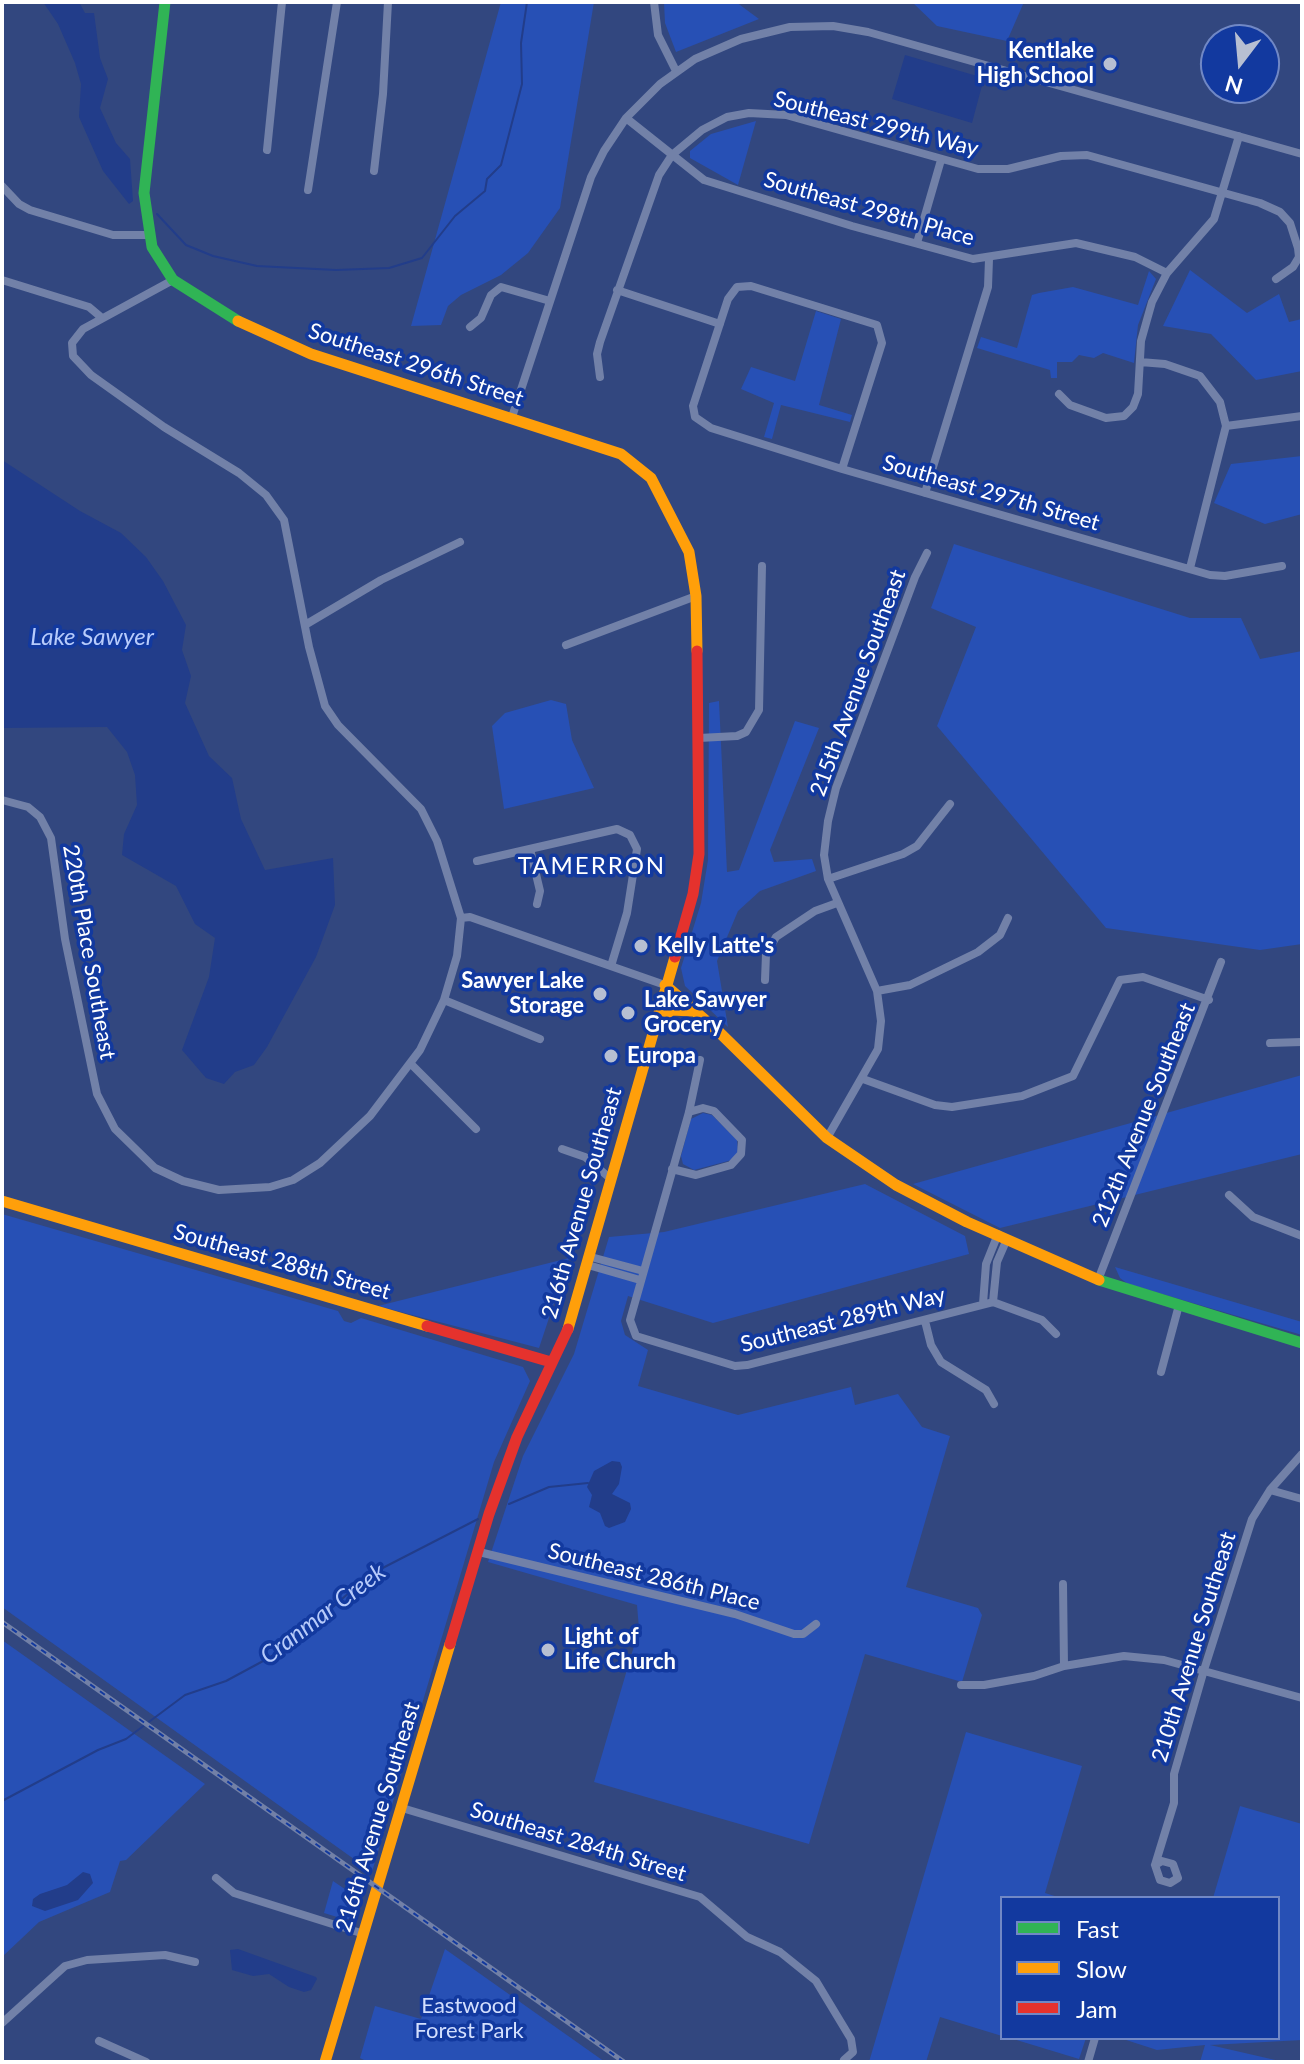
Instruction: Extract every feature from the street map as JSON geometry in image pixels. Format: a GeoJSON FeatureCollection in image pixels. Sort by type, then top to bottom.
{"type":"FeatureCollection","features":[{"type":"Feature","properties":{"kind":"street"},"geometry":{"type":"LineString","coordinates":[[165,2],[145,182],[149,235],[173,280],[102,318],[74,339],[72,349],[79,365],[164,427],[239,473],[266,495],[280,513],[288,534],[321,696],[329,715],[421,809],[437,841],[461,918],[470,917],[665,985],[827,1138],[896,1185],[1098,1280],[1302,1343]]}},
{"type":"Feature","properties":{"kind":"street"},"geometry":{"type":"LineString","coordinates":[[267,150],[282,2]]}},
{"type":"Feature","properties":{"kind":"street"},"geometry":{"type":"LineString","coordinates":[[308,190],[337,2]]}},
{"type":"Feature","properties":{"kind":"street"},"geometry":{"type":"LineString","coordinates":[[374,171],[383,94],[388,2]]}},
{"type":"Feature","properties":{"kind":"street"},"geometry":{"type":"LineString","coordinates":[[654,2],[658,35],[676,71]]}},
{"type":"Feature","properties":{"kind":"street"},"geometry":{"type":"LineString","coordinates":[[512,417],[591,177],[626,118],[676,71],[722,46],[790,27],[833,26],[868,32],[1302,154]]}},
{"type":"Feature","properties":{"kind":"street","name":"Southeast 299th Way"},"geometry":{"type":"LineString","coordinates":[[672,155],[715,122],[767,112],[941,160],[995,170],[1061,156],[1087,155],[1260,203],[1280,212],[1290,223],[1299,257],[1293,267],[1276,279]]}},
{"type":"Feature","properties":{"kind":"street","name":"Southeast 298th Place"},"geometry":{"type":"LineString","coordinates":[[626,118],[691,172],[717,185],[955,255],[989,259],[1076,243],[1135,257],[1167,273]]}},
{"type":"Feature","properties":{"kind":"street"},"geometry":{"type":"LineString","coordinates":[[1059,394],[1075,408],[1106,418],[1124,416],[1136,402],[1148,315],[1167,273],[1214,219],[1239,136]]}},
{"type":"Feature","properties":{"kind":"street"},"geometry":{"type":"LineString","coordinates":[[600,377],[597,354],[617,290],[648,198],[672,155]]}},
{"type":"Feature","properties":{"kind":"street"},"geometry":{"type":"LineString","coordinates":[[917,243],[941,160]]}},
{"type":"Feature","properties":{"kind":"street"},"geometry":{"type":"LineString","coordinates":[[2,186],[19,204],[30,210],[113,235],[149,235]]}},
{"type":"Feature","properties":{"kind":"street"},"geometry":{"type":"LineString","coordinates":[[925,493],[988,287],[989,259]]}},
{"type":"Feature","properties":{"kind":"street"},"geometry":{"type":"LineString","coordinates":[[2,280],[89,307],[102,318]]}},
{"type":"Feature","properties":{"kind":"street","name":"Southeast 296th Street"},"geometry":{"type":"LineString","coordinates":[[173,280],[220,313],[264,335],[351,368],[621,454],[651,478]]}},
{"type":"Feature","properties":{"kind":"street"},"geometry":{"type":"LineString","coordinates":[[617,290],[720,324],[728,299],[737,287],[751,286],[866,319],[880,331],[882,343],[842,469]]}},
{"type":"Feature","properties":{"kind":"street"},"geometry":{"type":"LineString","coordinates":[[470,327],[481,318],[491,295],[501,287],[550,301]]}},
{"type":"Feature","properties":{"kind":"street","name":"Southeast 297th Street"},"geometry":{"type":"LineString","coordinates":[[720,324],[694,399],[695,417],[729,435],[1190,568],[1225,576],[1282,566]]}},
{"type":"Feature","properties":{"kind":"street"},"geometry":{"type":"LineString","coordinates":[[1140,362],[1165,364],[1200,376],[1220,402],[1226,426],[1190,568]]}},
{"type":"Feature","properties":{"kind":"street"},"geometry":{"type":"LineString","coordinates":[[1226,426],[1302,416]]}},
{"type":"Feature","properties":{"kind":"street","name":"216th Avenue Southeast"},"geometry":{"type":"LineString","coordinates":[[325,2062],[507,1462],[568,1328],[590,1261],[697,874],[699,738],[696,596],[689,552],[651,478]]}},
{"type":"Feature","properties":{"kind":"street"},"geometry":{"type":"LineString","coordinates":[[305,625],[381,580],[460,542]]}},
{"type":"Feature","properties":{"kind":"street","name":"215th Avenue Southeast"},"geometry":{"type":"LineString","coordinates":[[827,1138],[878,1049],[881,1021],[877,991],[837,903],[828,879],[824,855],[836,788],[915,577],[927,553]]}},
{"type":"Feature","properties":{"kind":"street"},"geometry":{"type":"LineString","coordinates":[[699,738],[737,736],[746,732],[761,701],[762,566]]}},
{"type":"Feature","properties":{"kind":"street"},"geometry":{"type":"LineString","coordinates":[[566,645],[696,596]]}},
{"type":"Feature","properties":{"kind":"street","name":"220th Place Southeast"},"geometry":{"type":"LineString","coordinates":[[2,800],[17,803],[37,814],[51,838],[66,945],[88,1058],[97,1094],[109,1120],[127,1143],[155,1168],[183,1181],[219,1190],[270,1187],[307,1173],[370,1116],[411,1064],[444,1000],[457,956],[461,918]]}},
{"type":"Feature","properties":{"kind":"street"},"geometry":{"type":"LineString","coordinates":[[828,879],[903,854],[917,846],[950,804]]}},
{"type":"Feature","properties":{"kind":"street"},"geometry":{"type":"LineString","coordinates":[[477,861],[617,829],[627,833],[637,849],[627,913],[611,966]]}},
{"type":"Feature","properties":{"kind":"street"},"geometry":{"type":"LineString","coordinates":[[530,849],[540,891],[537,904]]}},
{"type":"Feature","properties":{"kind":"street"},"geometry":{"type":"LineString","coordinates":[[765,980],[766,954],[776,937],[815,911],[837,903]]}},
{"type":"Feature","properties":{"kind":"street"},"geometry":{"type":"LineString","coordinates":[[877,991],[910,985],[978,952],[1000,935],[1008,918]]}},
{"type":"Feature","properties":{"kind":"street","name":"212th Avenue Southeast"},"geometry":{"type":"LineString","coordinates":[[1098,1280],[1209,1000],[1221,962]]}},
{"type":"Feature","properties":{"kind":"street"},"geometry":{"type":"LineString","coordinates":[[863,1079],[935,1105],[952,1107],[1022,1096],[1073,1076],[1120,980],[1143,977],[1209,1000]]}},
{"type":"Feature","properties":{"kind":"street"},"geometry":{"type":"LineString","coordinates":[[444,1000],[540,1039]]}},
{"type":"Feature","properties":{"kind":"street"},"geometry":{"type":"LineString","coordinates":[[654,1022],[678,1008],[700,1015]]}},
{"type":"Feature","properties":{"kind":"street"},"geometry":{"type":"LineString","coordinates":[[1270,1043],[1302,1042]]}},
{"type":"Feature","properties":{"kind":"street"},"geometry":{"type":"LineString","coordinates":[[590,1261],[642,1275],[689,1112],[700,1060]]}},
{"type":"Feature","properties":{"kind":"street"},"geometry":{"type":"LineString","coordinates":[[411,1064],[476,1129]]}},
{"type":"Feature","properties":{"kind":"street"},"geometry":{"type":"LineString","coordinates":[[672,1169],[696,1175],[731,1165],[741,1154],[742,1140],[714,1111],[703,1108],[689,1112]]}},
{"type":"Feature","properties":{"kind":"street"},"geometry":{"type":"LineString","coordinates":[[562,1149],[585,1157],[611,1179]]}},
{"type":"Feature","properties":{"kind":"street"},"geometry":{"type":"LineString","coordinates":[[1229,1195],[1253,1217],[1302,1236]]}},
{"type":"Feature","properties":{"kind":"street","name":"Southeast 288th Street"},"geometry":{"type":"LineString","coordinates":[[2,1201],[551,1362]]}},
{"type":"Feature","properties":{"kind":"street"},"geometry":{"type":"LineString","coordinates":[[1003,1236],[988,1303],[1042,1320],[1056,1334]]}},
{"type":"Feature","properties":{"kind":"street","name":"Southeast 289th Way"},"geometry":{"type":"LineString","coordinates":[[642,1275],[630,1320],[633,1333],[642,1340],[735,1366],[988,1303]]}},
{"type":"Feature","properties":{"kind":"street"},"geometry":{"type":"LineString","coordinates":[[1161,1372],[1179,1305]]}},
{"type":"Feature","properties":{"kind":"street"},"geometry":{"type":"LineString","coordinates":[[925,1321],[941,1362],[986,1390],[994,1404]]}},
{"type":"Feature","properties":{"kind":"street","name":"210th Avenue Southeast"},"geometry":{"type":"LineString","coordinates":[[1155,1865],[1174,1803],[1174,1774],[1252,1519],[1270,1490],[1302,1454]]}},
{"type":"Feature","properties":{"kind":"street"},"geometry":{"type":"LineString","coordinates":[[1270,1490],[1302,1499]]}},
{"type":"Feature","properties":{"kind":"street","name":"Southeast 286th Place"},"geometry":{"type":"LineString","coordinates":[[479,1552],[735,1614],[794,1634],[803,1634],[816,1624]]}},
{"type":"Feature","properties":{"kind":"street"},"geometry":{"type":"LineString","coordinates":[[1063,1584],[1064,1666]]}},
{"type":"Feature","properties":{"kind":"street"},"geometry":{"type":"LineString","coordinates":[[961,1685],[984,1685],[1124,1656],[1204,1670],[1302,1698]]}},
{"type":"Feature","properties":{"kind":"street","name":"Southeast 284th Street"},"geometry":{"type":"LineString","coordinates":[[402,1808],[700,1897],[747,1937],[780,1952],[816,1981],[851,2039],[853,2052],[844,2060]]}},
{"type":"Feature","properties":{"kind":"street"},"geometry":{"type":"LineString","coordinates":[[216,1878],[234,1893],[364,1934]]}},
{"type":"Feature","properties":{"kind":"street"},"geometry":{"type":"LineString","coordinates":[[2,2023],[65,1966],[87,1960],[165,1955],[195,1962]]}},
{"type":"Feature","properties":{"kind":"street"},"geometry":{"type":"LineString","coordinates":[[1088,2062],[1094,2040]]}},
{"type":"Feature","properties":{"kind":"street"},"geometry":{"type":"LineString","coordinates":[[99,2041],[146,2062]]}},
{"type":"Feature","properties":{"kind":"green space"},"geometry":{"type":"Polygon","coordinates":[[[501,2],[594,2],[560,208],[528,253],[501,275],[461,295],[448,306],[441,325],[411,326],[501,2]]]}},
{"type":"Feature","properties":{"kind":"green space"},"geometry":{"type":"Polygon","coordinates":[[[664,2],[736,2],[759,19],[676,52],[665,23],[664,2]]]}},
{"type":"Feature","properties":{"kind":"green space"},"geometry":{"type":"Polygon","coordinates":[[[912,2],[1024,2],[1007,41],[937,26],[912,2]]]}},
{"type":"Feature","properties":{"kind":"green space"},"geometry":{"type":"Polygon","coordinates":[[[756,121],[738,185],[690,158],[690,151],[711,134],[756,121]]]}},
{"type":"Feature","properties":{"kind":"green space"},"geometry":{"type":"Polygon","coordinates":[[[1190,270],[1247,313],[1279,294],[1289,322],[1302,319],[1302,371],[1256,380],[1211,334],[1163,326],[1190,270]]]}},
{"type":"Feature","properties":{"kind":"green space"},"geometry":{"type":"Polygon","coordinates":[[[1149,271],[1156,279],[1138,325],[1134,363],[1103,353],[1094,358],[1079,355],[1072,362],[1057,362],[1057,378],[1051,378],[1050,370],[977,348],[981,337],[1017,348],[1032,295],[1039,293],[1073,287],[1138,305],[1149,271]]]}},
{"type":"Feature","properties":{"kind":"green space"},"geometry":{"type":"Polygon","coordinates":[[[816,311],[841,319],[819,405],[852,415],[850,422],[781,405],[772,439],[764,437],[774,403],[741,389],[751,367],[795,381],[816,311]]]}},
{"type":"Feature","properties":{"kind":"green space"},"geometry":{"type":"Polygon","coordinates":[[[1302,456],[1302,514],[1265,524],[1214,503],[1231,464],[1302,456]]]}},
{"type":"Feature","properties":{"kind":"green space"},"geometry":{"type":"Polygon","coordinates":[[[954,544],[1190,618],[1241,618],[1260,659],[1302,651],[1302,944],[1260,950],[1106,928],[937,726],[976,627],[931,608],[954,544]]]}},
{"type":"Feature","properties":{"kind":"green space"},"geometry":{"type":"Polygon","coordinates":[[[551,700],[566,704],[572,740],[594,788],[504,809],[492,726],[505,713],[551,700]]]}},
{"type":"Feature","properties":{"kind":"green space"},"geometry":{"type":"Polygon","coordinates":[[[719,701],[727,872],[739,870],[795,721],[819,728],[770,850],[774,862],[812,859],[816,871],[760,891],[738,911],[717,961],[728,1027],[685,986],[681,968],[701,903],[708,860],[709,703],[719,701]]]}},
{"type":"Feature","properties":{"kind":"green space"},"geometry":{"type":"Polygon","coordinates":[[[1302,1075],[1302,1154],[1000,1228],[913,1184],[1302,1075]]]}},
{"type":"Feature","properties":{"kind":"green space"},"geometry":{"type":"Polygon","coordinates":[[[703,1113],[712,1115],[737,1140],[738,1153],[732,1160],[694,1170],[683,1164],[681,1156],[691,1119],[703,1113]]]}},
{"type":"Feature","properties":{"kind":"green space"},"geometry":{"type":"Polygon","coordinates":[[[865,1184],[965,1236],[969,1254],[713,1323],[628,1296],[621,1321],[625,1335],[648,1350],[638,1386],[738,1415],[851,1387],[855,1405],[898,1394],[922,1427],[950,1436],[906,1587],[978,1608],[982,1615],[962,1682],[865,1654],[809,1844],[594,1782],[639,1629],[637,1605],[488,1562],[523,1456],[574,1354],[609,1237],[664,1232],[865,1184]]]}},
{"type":"Feature","properties":{"kind":"green space"},"geometry":{"type":"Polygon","coordinates":[[[2,1214],[338,1311],[344,1321],[351,1323],[361,1318],[523,1367],[530,1381],[494,1462],[372,1872],[2,1607],[2,1214]]]}},
{"type":"Feature","properties":{"kind":"green space"},"geometry":{"type":"Polygon","coordinates":[[[569,1258],[539,1348],[378,1306],[569,1258]]]}},
{"type":"Feature","properties":{"kind":"green space"},"geometry":{"type":"Polygon","coordinates":[[[1115,1267],[1302,1322],[1302,1335],[1128,1284],[1120,1278],[1115,1267]]]}},
{"type":"Feature","properties":{"kind":"green space"},"geometry":{"type":"Polygon","coordinates":[[[2,1640],[205,1784],[126,1860],[120,1861],[110,1892],[39,1922],[2,1957],[2,1640]]]}},
{"type":"Feature","properties":{"kind":"green space"},"geometry":{"type":"Polygon","coordinates":[[[966,1732],[1082,1766],[1045,1893],[1055,1896],[1000,1896],[1000,2035],[940,2017],[926,2062],[869,2062],[966,1732]]]}},
{"type":"Feature","properties":{"kind":"green space"},"geometry":{"type":"Polygon","coordinates":[[[1240,1806],[1302,1824],[1302,2040],[1210,2045],[1284,2062],[1200,2062],[1205,2045],[1157,2050],[1126,2040],[1280,2040],[1280,1896],[1214,1896],[1240,1806]]]}},
{"type":"Feature","properties":{"kind":"green space"},"geometry":{"type":"Polygon","coordinates":[[[333,1881],[361,1900],[356,1915],[347,1920],[324,1913],[333,1881]]]}},
{"type":"Feature","properties":{"kind":"green space","name":"Eastwood Forest Park"},"geometry":{"type":"Polygon","coordinates":[[[445,1949],[605,2062],[368,2062],[360,2058],[375,2006],[421,2019],[445,1949]]]}},
{"type":"Feature","properties":{"kind":"green space"},"geometry":{"type":"Polygon","coordinates":[[[1017,2040],[1085,2040],[1079,2059],[1017,2040]]]}},
{"type":"Feature","properties":{"kind":"water"},"geometry":{"type":"Polygon","coordinates":[[[43,2],[79,2],[85,13],[94,13],[100,58],[108,79],[100,108],[116,143],[130,159],[133,201],[129,204],[103,171],[79,117],[81,84],[75,63],[58,24],[43,2]]]}},
{"type":"Feature","properties":{"kind":"water"},"geometry":{"type":"Polygon","coordinates":[[[905,55],[984,78],[972,123],[892,99],[905,55]]]}},
{"type":"Feature","properties":{"kind":"water","name":"Lake Sawyer"},"geometry":{"type":"Polygon","coordinates":[[[2,460],[80,511],[121,533],[146,557],[163,581],[186,625],[182,650],[191,676],[185,703],[209,756],[232,778],[241,819],[265,870],[333,858],[335,905],[316,957],[254,1065],[235,1072],[224,1084],[206,1078],[182,1050],[209,977],[215,938],[195,924],[176,886],[122,855],[124,834],[137,805],[135,775],[127,752],[107,727],[2,728],[2,460]]]}},
{"type":"Feature","properties":{"kind":"water"},"geometry":{"type":"Polygon","coordinates":[[[612,1461],[620,1462],[622,1467],[619,1484],[612,1494],[630,1503],[631,1509],[625,1522],[609,1528],[605,1526],[600,1513],[589,1507],[592,1495],[587,1487],[594,1471],[612,1461]]]}},
{"type":"Feature","properties":{"kind":"water"},"geometry":{"type":"Polygon","coordinates":[[[83,1872],[90,1874],[93,1883],[78,1900],[45,1911],[32,1906],[33,1899],[40,1894],[67,1885],[83,1872]]]}},
{"type":"Feature","properties":{"kind":"water"},"geometry":{"type":"Polygon","coordinates":[[[238,1949],[317,1979],[311,1990],[304,1992],[289,1987],[269,1974],[253,1976],[232,1970],[230,1950],[238,1949]]]}},
{"type":"Feature","properties":{"kind":"waterway"},"geometry":{"type":"LineString","coordinates":[[157,214],[186,245],[213,256],[257,266],[336,270],[389,268],[422,258],[455,216],[485,191],[487,179],[501,165],[522,84],[521,43],[527,2]]}},
{"type":"Feature","properties":{"kind":"waterway","name":"Cranmar Creek"},"geometry":{"type":"LineString","coordinates":[[509,1504],[549,1487],[588,1483]]}},
{"type":"Feature","properties":{"kind":"waterway","name":"Cranmar Creek"},"geometry":{"type":"LineString","coordinates":[[2,1801],[98,1750],[126,1739],[185,1695],[226,1681],[265,1660],[290,1645],[369,1575],[478,1519]]}},
{"type":"Feature","properties":{"kind":"railway"},"geometry":{"type":"LineString","coordinates":[[2,1622],[624,2062]]}},
{"type":"Feature","properties":{"kind":"traffic: fast"},"geometry":{"type":"LineString","coordinates":[[165,2],[144,193],[152,247],[173,280],[238,321]]}},
{"type":"Feature","properties":{"kind":"traffic: fast"},"geometry":{"type":"LineString","coordinates":[[1099,1280],[1302,1343]]}},
{"type":"Feature","properties":{"kind":"traffic: slow"},"geometry":{"type":"LineString","coordinates":[[238,321],[311,354],[621,454],[651,478],[689,552],[696,596],[697,651]]}},
{"type":"Feature","properties":{"kind":"traffic: slow"},"geometry":{"type":"LineString","coordinates":[[568,1329],[675,957]]}},
{"type":"Feature","properties":{"kind":"traffic: slow"},"geometry":{"type":"LineString","coordinates":[[665,985],[720,1033],[827,1138],[896,1185],[967,1222],[1099,1280]]}},
{"type":"Feature","properties":{"kind":"traffic: slow"},"geometry":{"type":"LineString","coordinates":[[654,1022],[672,1010],[692,1011]]}},
{"type":"Feature","properties":{"kind":"traffic: slow"},"geometry":{"type":"LineString","coordinates":[[2,1201],[427,1326]]}},
{"type":"Feature","properties":{"kind":"traffic: slow"},"geometry":{"type":"LineString","coordinates":[[325,2062],[450,1644]]}},
{"type":"Feature","properties":{"kind":"traffic: jam"},"geometry":{"type":"LineString","coordinates":[[675,957],[693,894],[699,854],[697,651]]}},
{"type":"Feature","properties":{"kind":"traffic: jam"},"geometry":{"type":"LineString","coordinates":[[427,1326],[551,1362]]}},
{"type":"Feature","properties":{"kind":"traffic: jam"},"geometry":{"type":"LineString","coordinates":[[450,1644],[489,1514],[517,1437],[568,1329]]}},
{"type":"Feature","properties":{"kind":"place","name":"Kentlake High School"},"geometry":{"type":"Point","coordinates":[1110,64]}},
{"type":"Feature","properties":{"kind":"place","name":"Kelly Latte's"},"geometry":{"type":"Point","coordinates":[641,946]}},
{"type":"Feature","properties":{"kind":"place","name":"Sawyer Lake Storage"},"geometry":{"type":"Point","coordinates":[600,994]}},
{"type":"Feature","properties":{"kind":"place","name":"Lake Sawyer Grocery"},"geometry":{"type":"Point","coordinates":[628,1013]}},
{"type":"Feature","properties":{"kind":"place","name":"Europa"},"geometry":{"type":"Point","coordinates":[611,1056]}},
{"type":"Feature","properties":{"kind":"place","name":"Light of Life Church"},"geometry":{"type":"Point","coordinates":[548,1650]}},
{"type":"Feature","properties":{"kind":"district","name":"TAMERRON"},"geometry":{"type":"Point","coordinates":[592,866]}}]}
